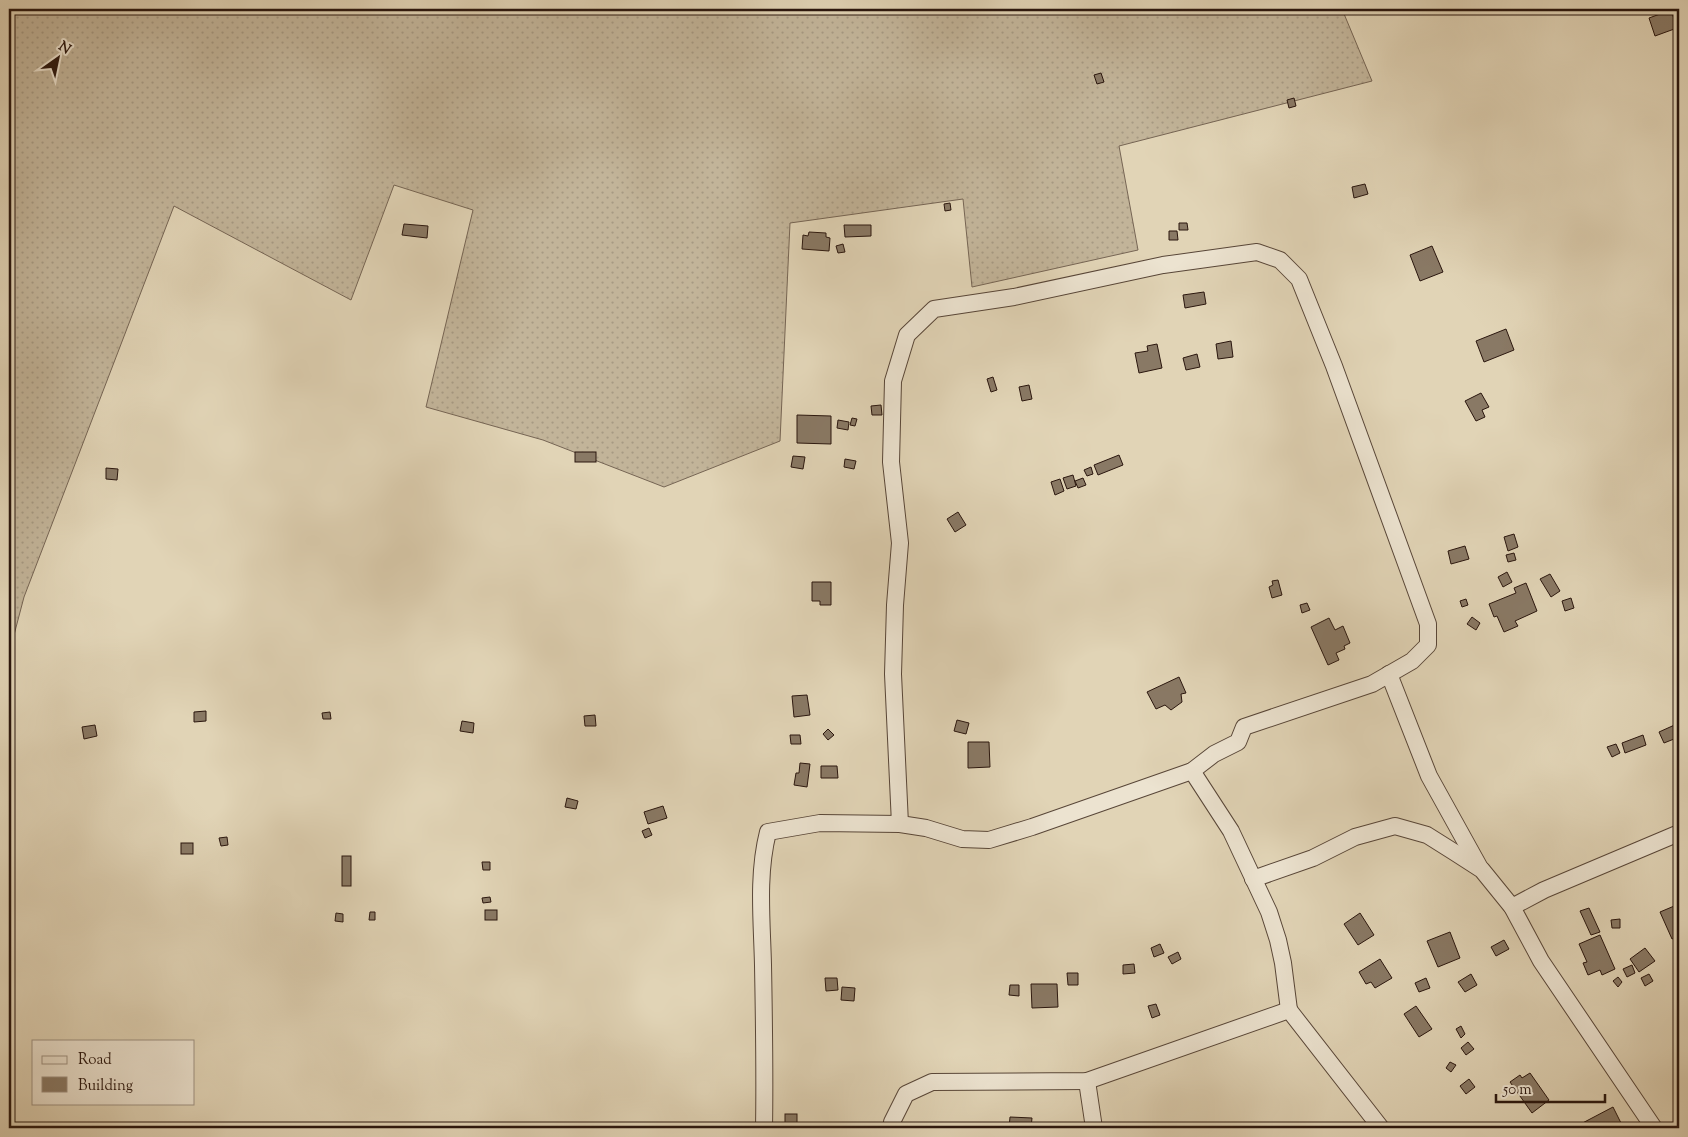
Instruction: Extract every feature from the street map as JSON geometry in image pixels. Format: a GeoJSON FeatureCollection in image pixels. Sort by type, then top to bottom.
{"type":"FeatureCollection","features":[{"type":"Feature","properties":{"kind":"street"},"geometry":{"type":"LineString","coordinates":[[764,1128],[765,1051],[761,890],[763,849],[768,832],[820,823],[900,824],[926,828],[962,839],[990,840],[1192,771],[1214,754],[1238,742],[1244,727],[1372,684],[1412,661],[1428,645],[1428,624],[1334,366],[1299,280],[1280,260],[1257,252],[1173,264],[1014,297],[934,309],[907,335],[893,381],[891,462],[900,543],[895,605],[893,674],[900,824]]}},
{"type":"Feature","properties":{"kind":"street"},"geometry":{"type":"LineString","coordinates":[[1389,674],[1429,776],[1482,870],[1512,908],[1541,961],[1654,1128]]}},
{"type":"Feature","properties":{"kind":"street"},"geometry":{"type":"LineString","coordinates":[[1192,771],[1231,831],[1269,912],[1283,963],[1290,1010],[1381,1128]]}},
{"type":"Feature","properties":{"kind":"street"},"geometry":{"type":"LineString","coordinates":[[1253,879],[1312,858],[1355,836],[1395,826],[1426,835],[1482,870]]}},
{"type":"Feature","properties":{"kind":"street"},"geometry":{"type":"LineString","coordinates":[[1512,908],[1544,890],[1679,833]]}},
{"type":"Feature","properties":{"kind":"street"},"geometry":{"type":"LineString","coordinates":[[892,1128],[892,1122],[906,1094],[932,1082],[1087,1081],[1290,1010]]}},
{"type":"Feature","properties":{"kind":"street"},"geometry":{"type":"LineString","coordinates":[[1087,1081],[1094,1128]]}},
{"type":"Feature","properties":{"kind":"shaded area"},"geometry":{"type":"Polygon","coordinates":[[[9,9],[1342,9],[1372,81],[1119,146],[1138,250],[972,287],[963,199],[790,223],[780,441],[664,487],[543,440],[426,407],[473,210],[394,185],[351,300],[174,206],[24,597],[9,654],[9,9]]]}},
{"type":"Feature","properties":{"kind":"building"},"geometry":{"type":"Polygon","coordinates":[[[1671,10],[1677,28],[1655,36],[1649,18],[1671,10]]]}},
{"type":"Feature","properties":{"kind":"building"},"geometry":{"type":"Polygon","coordinates":[[[1101,73],[1104,82],[1097,84],[1094,75],[1101,73]]]}},
{"type":"Feature","properties":{"kind":"building"},"geometry":{"type":"Polygon","coordinates":[[[1294,98],[1296,106],[1289,108],[1287,100],[1294,98]]]}},
{"type":"Feature","properties":{"kind":"building"},"geometry":{"type":"Polygon","coordinates":[[[1365,184],[1368,194],[1354,198],[1352,187],[1365,184]]]}},
{"type":"Feature","properties":{"kind":"building"},"geometry":{"type":"Polygon","coordinates":[[[950,203],[951,210],[945,211],[944,204],[950,203]]]}},
{"type":"Feature","properties":{"kind":"building"},"geometry":{"type":"Polygon","coordinates":[[[1179,223],[1187,223],[1188,230],[1179,230],[1179,223]]]}},
{"type":"Feature","properties":{"kind":"building"},"geometry":{"type":"Polygon","coordinates":[[[404,224],[428,226],[427,238],[402,235],[404,224]]]}},
{"type":"Feature","properties":{"kind":"building"},"geometry":{"type":"Polygon","coordinates":[[[844,225],[871,225],[871,236],[845,237],[844,225]]]}},
{"type":"Feature","properties":{"kind":"building"},"geometry":{"type":"Polygon","coordinates":[[[1169,231],[1177,231],[1178,240],[1169,240],[1169,231]]]}},
{"type":"Feature","properties":{"kind":"building"},"geometry":{"type":"Polygon","coordinates":[[[809,232],[826,233],[826,237],[830,238],[829,251],[802,249],[803,235],[808,236],[809,232]]]}},
{"type":"Feature","properties":{"kind":"building"},"geometry":{"type":"Polygon","coordinates":[[[843,244],[845,252],[838,253],[836,246],[843,244]]]}},
{"type":"Feature","properties":{"kind":"building"},"geometry":{"type":"Polygon","coordinates":[[[1432,246],[1443,272],[1420,281],[1410,255],[1432,246]]]}},
{"type":"Feature","properties":{"kind":"building"},"geometry":{"type":"Polygon","coordinates":[[[1204,292],[1206,304],[1185,308],[1183,295],[1204,292]]]}},
{"type":"Feature","properties":{"kind":"building"},"geometry":{"type":"Polygon","coordinates":[[[1506,329],[1514,350],[1484,362],[1476,341],[1506,329]]]}},
{"type":"Feature","properties":{"kind":"building"},"geometry":{"type":"Polygon","coordinates":[[[1231,341],[1233,357],[1218,359],[1216,344],[1231,341]]]}},
{"type":"Feature","properties":{"kind":"building"},"geometry":{"type":"Polygon","coordinates":[[[1157,344],[1162,368],[1139,373],[1135,353],[1148,351],[1147,346],[1157,344]]]}},
{"type":"Feature","properties":{"kind":"building"},"geometry":{"type":"Polygon","coordinates":[[[1197,354],[1200,367],[1186,370],[1183,358],[1197,354]]]}},
{"type":"Feature","properties":{"kind":"building"},"geometry":{"type":"Polygon","coordinates":[[[993,377],[997,390],[991,392],[987,379],[993,377]]]}},
{"type":"Feature","properties":{"kind":"building"},"geometry":{"type":"Polygon","coordinates":[[[1029,385],[1032,399],[1022,401],[1019,387],[1029,385]]]}},
{"type":"Feature","properties":{"kind":"building"},"geometry":{"type":"Polygon","coordinates":[[[1481,393],[1489,407],[1482,410],[1485,417],[1476,421],[1465,401],[1481,393]]]}},
{"type":"Feature","properties":{"kind":"building"},"geometry":{"type":"Polygon","coordinates":[[[881,405],[882,415],[872,415],[871,406],[881,405]]]}},
{"type":"Feature","properties":{"kind":"building"},"geometry":{"type":"Polygon","coordinates":[[[797,415],[831,416],[831,444],[797,443],[797,415]]]}},
{"type":"Feature","properties":{"kind":"building"},"geometry":{"type":"Polygon","coordinates":[[[852,418],[857,419],[855,426],[850,425],[852,418]]]}},
{"type":"Feature","properties":{"kind":"building"},"geometry":{"type":"Polygon","coordinates":[[[838,420],[849,422],[848,430],[837,428],[838,420]]]}},
{"type":"Feature","properties":{"kind":"building"},"geometry":{"type":"Polygon","coordinates":[[[575,452],[596,452],[596,462],[575,462],[575,452]]]}},
{"type":"Feature","properties":{"kind":"building"},"geometry":{"type":"Polygon","coordinates":[[[1119,455],[1123,465],[1098,475],[1094,465],[1119,455]]]}},
{"type":"Feature","properties":{"kind":"building"},"geometry":{"type":"Polygon","coordinates":[[[793,456],[805,457],[803,469],[791,467],[793,456]]]}},
{"type":"Feature","properties":{"kind":"building"},"geometry":{"type":"Polygon","coordinates":[[[845,459],[856,461],[854,469],[844,467],[845,459]]]}},
{"type":"Feature","properties":{"kind":"building"},"geometry":{"type":"Polygon","coordinates":[[[1091,467],[1093,474],[1087,476],[1084,470],[1091,467]]]}},
{"type":"Feature","properties":{"kind":"building"},"geometry":{"type":"Polygon","coordinates":[[[106,468],[118,469],[117,480],[106,479],[106,468]]]}},
{"type":"Feature","properties":{"kind":"building"},"geometry":{"type":"Polygon","coordinates":[[[1073,475],[1076,486],[1067,489],[1063,478],[1073,475]]]}},
{"type":"Feature","properties":{"kind":"building"},"geometry":{"type":"Polygon","coordinates":[[[1083,478],[1086,485],[1078,488],[1075,481],[1083,478]]]}},
{"type":"Feature","properties":{"kind":"building"},"geometry":{"type":"Polygon","coordinates":[[[1060,479],[1064,491],[1055,495],[1051,482],[1060,479]]]}},
{"type":"Feature","properties":{"kind":"building"},"geometry":{"type":"Polygon","coordinates":[[[958,512],[966,525],[955,532],[947,519],[958,512]]]}},
{"type":"Feature","properties":{"kind":"building"},"geometry":{"type":"Polygon","coordinates":[[[1514,534],[1518,547],[1508,551],[1504,537],[1514,534]]]}},
{"type":"Feature","properties":{"kind":"building"},"geometry":{"type":"Polygon","coordinates":[[[1465,546],[1469,559],[1451,564],[1448,551],[1465,546]]]}},
{"type":"Feature","properties":{"kind":"building"},"geometry":{"type":"Polygon","coordinates":[[[1514,553],[1516,560],[1508,562],[1506,555],[1514,553]]]}},
{"type":"Feature","properties":{"kind":"building"},"geometry":{"type":"Polygon","coordinates":[[[1507,572],[1512,582],[1503,587],[1498,577],[1507,572]]]}},
{"type":"Feature","properties":{"kind":"building"},"geometry":{"type":"Polygon","coordinates":[[[1550,574],[1560,591],[1551,597],[1540,579],[1550,574]]]}},
{"type":"Feature","properties":{"kind":"building"},"geometry":{"type":"Polygon","coordinates":[[[1278,580],[1282,595],[1272,598],[1269,587],[1273,585],[1272,581],[1278,580]]]}},
{"type":"Feature","properties":{"kind":"building"},"geometry":{"type":"Polygon","coordinates":[[[812,582],[831,582],[831,605],[820,605],[820,601],[812,601],[812,582]]]}},
{"type":"Feature","properties":{"kind":"building"},"geometry":{"type":"Polygon","coordinates":[[[1526,583],[1537,611],[1515,621],[1518,626],[1504,632],[1497,616],[1494,617],[1489,604],[1516,593],[1514,588],[1526,583]]]}},
{"type":"Feature","properties":{"kind":"building"},"geometry":{"type":"Polygon","coordinates":[[[1571,598],[1574,608],[1565,611],[1562,601],[1571,598]]]}},
{"type":"Feature","properties":{"kind":"building"},"geometry":{"type":"Polygon","coordinates":[[[1466,599],[1468,605],[1462,607],[1460,601],[1466,599]]]}},
{"type":"Feature","properties":{"kind":"building"},"geometry":{"type":"Polygon","coordinates":[[[1307,603],[1310,610],[1302,613],[1300,605],[1307,603]]]}},
{"type":"Feature","properties":{"kind":"building"},"geometry":{"type":"Polygon","coordinates":[[[1472,617],[1480,623],[1476,630],[1467,624],[1472,617]]]}},
{"type":"Feature","properties":{"kind":"building"},"geometry":{"type":"Polygon","coordinates":[[[1329,618],[1335,630],[1343,626],[1350,643],[1344,646],[1345,649],[1336,653],[1339,660],[1328,665],[1311,627],[1329,618]]]}},
{"type":"Feature","properties":{"kind":"building"},"geometry":{"type":"Polygon","coordinates":[[[1179,677],[1186,693],[1181,694],[1182,702],[1171,710],[1165,705],[1156,709],[1147,692],[1179,677]]]}},
{"type":"Feature","properties":{"kind":"building"},"geometry":{"type":"Polygon","coordinates":[[[807,695],[810,715],[794,717],[792,696],[807,695]]]}},
{"type":"Feature","properties":{"kind":"building"},"geometry":{"type":"Polygon","coordinates":[[[206,711],[206,721],[194,722],[194,712],[206,711]]]}},
{"type":"Feature","properties":{"kind":"building"},"geometry":{"type":"Polygon","coordinates":[[[330,712],[331,719],[323,719],[322,713],[330,712]]]}},
{"type":"Feature","properties":{"kind":"building"},"geometry":{"type":"Polygon","coordinates":[[[595,715],[596,726],[585,726],[584,716],[595,715]]]}},
{"type":"Feature","properties":{"kind":"building"},"geometry":{"type":"Polygon","coordinates":[[[957,720],[969,723],[966,734],[954,731],[957,720]]]}},
{"type":"Feature","properties":{"kind":"building"},"geometry":{"type":"Polygon","coordinates":[[[462,721],[474,723],[473,733],[460,731],[462,721]]]}},
{"type":"Feature","properties":{"kind":"building"},"geometry":{"type":"Polygon","coordinates":[[[1679,723],[1679,737],[1664,743],[1659,732],[1679,723]]]}},
{"type":"Feature","properties":{"kind":"building"},"geometry":{"type":"Polygon","coordinates":[[[95,725],[97,736],[84,739],[82,727],[95,725]]]}},
{"type":"Feature","properties":{"kind":"building"},"geometry":{"type":"Polygon","coordinates":[[[828,729],[834,735],[828,740],[823,734],[828,729]]]}},
{"type":"Feature","properties":{"kind":"building"},"geometry":{"type":"Polygon","coordinates":[[[790,735],[800,735],[801,744],[791,744],[790,735]]]}},
{"type":"Feature","properties":{"kind":"building"},"geometry":{"type":"Polygon","coordinates":[[[1643,735],[1646,745],[1625,753],[1622,743],[1643,735]]]}},
{"type":"Feature","properties":{"kind":"building"},"geometry":{"type":"Polygon","coordinates":[[[968,742],[989,742],[990,767],[968,768],[968,742]]]}},
{"type":"Feature","properties":{"kind":"building"},"geometry":{"type":"Polygon","coordinates":[[[1616,744],[1620,753],[1612,757],[1607,747],[1616,744]]]}},
{"type":"Feature","properties":{"kind":"building"},"geometry":{"type":"Polygon","coordinates":[[[800,763],[810,764],[807,787],[794,785],[796,773],[799,773],[800,763]]]}},
{"type":"Feature","properties":{"kind":"building"},"geometry":{"type":"Polygon","coordinates":[[[821,766],[837,766],[838,778],[821,778],[821,766]]]}},
{"type":"Feature","properties":{"kind":"building"},"geometry":{"type":"Polygon","coordinates":[[[567,798],[578,801],[576,809],[565,807],[567,798]]]}},
{"type":"Feature","properties":{"kind":"building"},"geometry":{"type":"Polygon","coordinates":[[[663,806],[667,818],[648,824],[644,812],[663,806]]]}},
{"type":"Feature","properties":{"kind":"building"},"geometry":{"type":"Polygon","coordinates":[[[649,828],[652,835],[645,838],[642,831],[649,828]]]}},
{"type":"Feature","properties":{"kind":"building"},"geometry":{"type":"Polygon","coordinates":[[[227,837],[228,845],[221,846],[219,838],[227,837]]]}},
{"type":"Feature","properties":{"kind":"building"},"geometry":{"type":"Polygon","coordinates":[[[181,843],[193,843],[193,854],[181,854],[181,843]]]}},
{"type":"Feature","properties":{"kind":"building"},"geometry":{"type":"Polygon","coordinates":[[[342,856],[351,856],[351,886],[342,886],[342,856]]]}},
{"type":"Feature","properties":{"kind":"building"},"geometry":{"type":"Polygon","coordinates":[[[482,862],[490,862],[490,870],[483,870],[482,862]]]}},
{"type":"Feature","properties":{"kind":"building"},"geometry":{"type":"Polygon","coordinates":[[[490,897],[491,902],[483,903],[482,898],[490,897]]]}},
{"type":"Feature","properties":{"kind":"building"},"geometry":{"type":"Polygon","coordinates":[[[1679,904],[1679,936],[1672,939],[1660,912],[1679,904]]]}},
{"type":"Feature","properties":{"kind":"building"},"geometry":{"type":"Polygon","coordinates":[[[1589,908],[1600,932],[1591,935],[1580,911],[1589,908]]]}},
{"type":"Feature","properties":{"kind":"building"},"geometry":{"type":"Polygon","coordinates":[[[485,910],[497,910],[497,920],[485,920],[485,910]]]}},
{"type":"Feature","properties":{"kind":"building"},"geometry":{"type":"Polygon","coordinates":[[[370,912],[375,912],[375,920],[369,920],[370,912]]]}},
{"type":"Feature","properties":{"kind":"building"},"geometry":{"type":"Polygon","coordinates":[[[336,913],[343,914],[343,922],[335,921],[336,913]]]}},
{"type":"Feature","properties":{"kind":"building"},"geometry":{"type":"Polygon","coordinates":[[[1360,913],[1374,935],[1358,945],[1344,924],[1360,913]]]}},
{"type":"Feature","properties":{"kind":"building"},"geometry":{"type":"Polygon","coordinates":[[[1620,919],[1620,928],[1612,928],[1611,920],[1620,919]]]}},
{"type":"Feature","properties":{"kind":"building"},"geometry":{"type":"Polygon","coordinates":[[[1450,932],[1460,958],[1438,967],[1427,941],[1450,932]]]}},
{"type":"Feature","properties":{"kind":"building"},"geometry":{"type":"Polygon","coordinates":[[[1600,935],[1615,969],[1602,975],[1600,970],[1588,975],[1583,963],[1587,962],[1579,944],[1600,935]]]}},
{"type":"Feature","properties":{"kind":"building"},"geometry":{"type":"Polygon","coordinates":[[[1504,940],[1509,949],[1496,956],[1491,947],[1504,940]]]}},
{"type":"Feature","properties":{"kind":"building"},"geometry":{"type":"Polygon","coordinates":[[[1160,944],[1164,953],[1154,957],[1151,948],[1160,944]]]}},
{"type":"Feature","properties":{"kind":"building"},"geometry":{"type":"Polygon","coordinates":[[[1645,948],[1655,961],[1639,972],[1630,959],[1645,948]]]}},
{"type":"Feature","properties":{"kind":"building"},"geometry":{"type":"Polygon","coordinates":[[[1178,952],[1181,959],[1172,964],[1168,957],[1178,952]]]}},
{"type":"Feature","properties":{"kind":"building"},"geometry":{"type":"Polygon","coordinates":[[[1380,959],[1392,978],[1375,988],[1371,982],[1366,984],[1359,972],[1380,959]]]}},
{"type":"Feature","properties":{"kind":"building"},"geometry":{"type":"Polygon","coordinates":[[[1134,964],[1135,973],[1123,974],[1123,965],[1134,964]]]}},
{"type":"Feature","properties":{"kind":"building"},"geometry":{"type":"Polygon","coordinates":[[[1632,965],[1635,973],[1627,977],[1623,969],[1632,965]]]}},
{"type":"Feature","properties":{"kind":"building"},"geometry":{"type":"Polygon","coordinates":[[[1067,973],[1078,973],[1078,985],[1068,985],[1067,973]]]}},
{"type":"Feature","properties":{"kind":"building"},"geometry":{"type":"Polygon","coordinates":[[[1471,974],[1477,985],[1465,992],[1458,982],[1471,974]]]}},
{"type":"Feature","properties":{"kind":"building"},"geometry":{"type":"Polygon","coordinates":[[[1649,974],[1653,981],[1645,986],[1641,978],[1649,974]]]}},
{"type":"Feature","properties":{"kind":"building"},"geometry":{"type":"Polygon","coordinates":[[[1618,977],[1622,982],[1618,987],[1613,981],[1618,977]]]}},
{"type":"Feature","properties":{"kind":"building"},"geometry":{"type":"Polygon","coordinates":[[[825,978],[837,978],[838,990],[826,991],[825,978]]]}},
{"type":"Feature","properties":{"kind":"building"},"geometry":{"type":"Polygon","coordinates":[[[1426,978],[1430,988],[1419,992],[1415,983],[1426,978]]]}},
{"type":"Feature","properties":{"kind":"building"},"geometry":{"type":"Polygon","coordinates":[[[1031,984],[1057,984],[1058,1007],[1032,1008],[1031,984]]]}},
{"type":"Feature","properties":{"kind":"building"},"geometry":{"type":"Polygon","coordinates":[[[1010,985],[1019,985],[1019,996],[1009,995],[1010,985]]]}},
{"type":"Feature","properties":{"kind":"building"},"geometry":{"type":"Polygon","coordinates":[[[842,987],[855,988],[854,1001],[841,1000],[842,987]]]}},
{"type":"Feature","properties":{"kind":"building"},"geometry":{"type":"Polygon","coordinates":[[[1156,1004],[1160,1015],[1152,1018],[1148,1006],[1156,1004]]]}},
{"type":"Feature","properties":{"kind":"building"},"geometry":{"type":"Polygon","coordinates":[[[1416,1006],[1432,1029],[1419,1037],[1404,1014],[1416,1006]]]}},
{"type":"Feature","properties":{"kind":"building"},"geometry":{"type":"Polygon","coordinates":[[[1461,1026],[1465,1034],[1461,1038],[1456,1029],[1461,1026]]]}},
{"type":"Feature","properties":{"kind":"building"},"geometry":{"type":"Polygon","coordinates":[[[1468,1042],[1474,1049],[1466,1055],[1461,1048],[1468,1042]]]}},
{"type":"Feature","properties":{"kind":"building"},"geometry":{"type":"Polygon","coordinates":[[[1450,1062],[1456,1065],[1451,1072],[1446,1068],[1450,1062]]]}},
{"type":"Feature","properties":{"kind":"building"},"geometry":{"type":"Polygon","coordinates":[[[1530,1073],[1549,1100],[1532,1113],[1510,1082],[1520,1075],[1522,1078],[1530,1073]]]}},
{"type":"Feature","properties":{"kind":"building"},"geometry":{"type":"Polygon","coordinates":[[[1469,1079],[1475,1087],[1466,1094],[1460,1086],[1469,1079]]]}},
{"type":"Feature","properties":{"kind":"building"},"geometry":{"type":"Polygon","coordinates":[[[1613,1107],[1621,1123],[1611,1128],[1573,1128],[1613,1107]]]}},
{"type":"Feature","properties":{"kind":"building"},"geometry":{"type":"Polygon","coordinates":[[[785,1114],[797,1114],[797,1128],[785,1128],[785,1114]]]}},
{"type":"Feature","properties":{"kind":"building"},"geometry":{"type":"Polygon","coordinates":[[[1010,1117],[1032,1118],[1031,1128],[1009,1128],[1010,1117]]]}}]}
